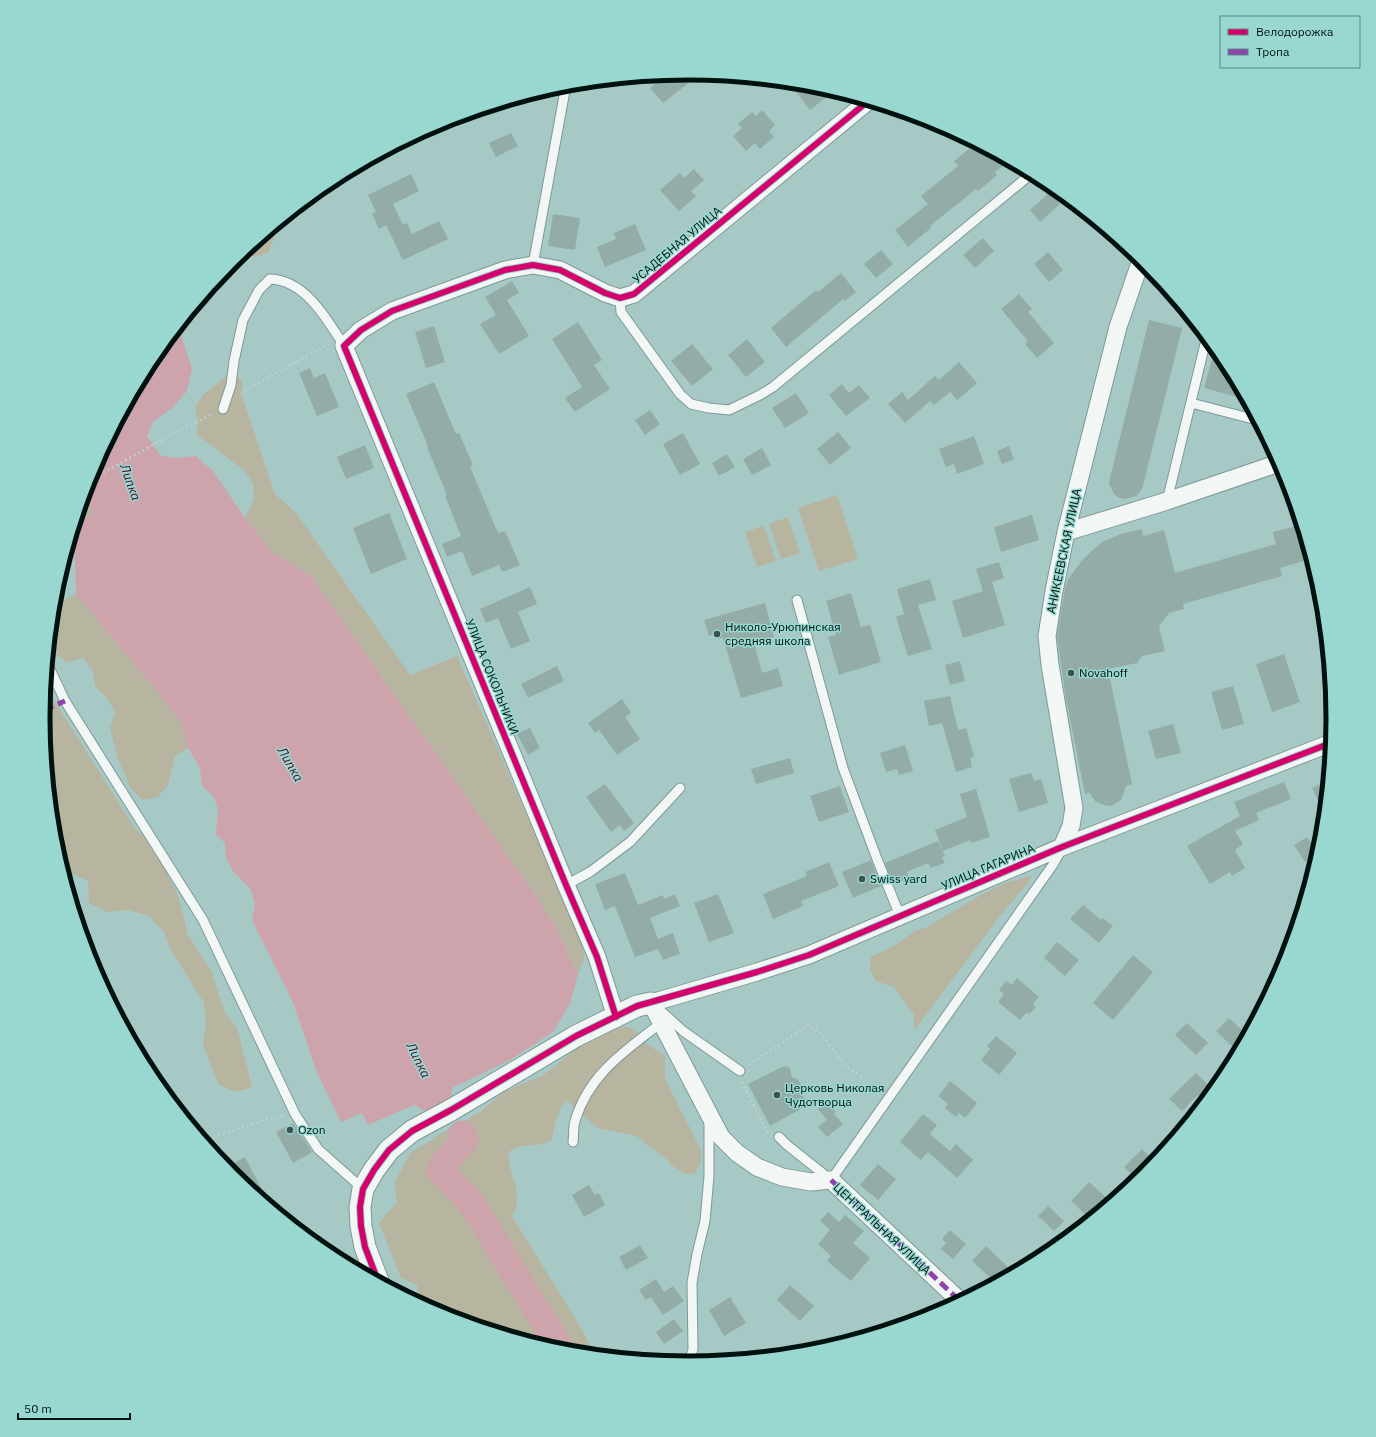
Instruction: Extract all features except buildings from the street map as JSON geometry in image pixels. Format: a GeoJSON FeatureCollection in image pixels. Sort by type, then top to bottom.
{"type":"FeatureCollection","features":[{"type":"Feature","properties":{"kind":"street","name":"УСАДЕБНАЯ УЛИЦА"},"geometry":{"type":"LineString","coordinates":[[620,298],[634,294],[863,105]]}},
{"type":"Feature","properties":{"kind":"street"},"geometry":{"type":"LineString","coordinates":[[342,343],[392,311],[505,270],[533,265],[560,270],[605,293],[620,298]]}},
{"type":"Feature","properties":{"kind":"street","name":"АНИКЕЕВСКАЯ УЛИЦА"},"geometry":{"type":"LineString","coordinates":[[1062,847],[1071,826],[1074,808],[1050,665],[1047,636],[1054,591],[1066,532],[1118,327],[1139,267]]}},
{"type":"Feature","properties":{"kind":"street","name":"УЛИЦА СОКОЛЬНИКИ"},"geometry":{"type":"LineString","coordinates":[[342,343],[597,957],[616,1016]]}},
{"type":"Feature","properties":{"kind":"street"},"geometry":{"type":"LineString","coordinates":[[1066,532],[1167,501],[1273,465]]}},
{"type":"Feature","properties":{"kind":"street","name":"УЛИЦА ГАГАРИНА"},"geometry":{"type":"LineString","coordinates":[[651,1003],[757,972],[801,957],[1062,847],[1325,744]]}},
{"type":"Feature","properties":{"kind":"street"},"geometry":{"type":"LineString","coordinates":[[376,1275],[365,1247],[360,1226],[360,1207],[363,1190],[374,1170],[389,1150],[412,1131],[451,1110],[576,1036],[637,1006],[651,1003]]}},
{"type":"Feature","properties":{"kind":"street","name":"ЦЕНТРАЛЬНАЯ УЛИЦА"},"geometry":{"type":"LineString","coordinates":[[651,1003],[721,1137],[737,1153],[757,1167],[782,1177],[810,1182],[831,1180],[956,1297]]}},
{"type":"Feature","properties":{"kind":"lane"},"geometry":{"type":"LineString","coordinates":[[533,265],[565,93]]}},
{"type":"Feature","properties":{"kind":"lane"},"geometry":{"type":"LineString","coordinates":[[620,298],[621,312],[680,394],[691,404],[729,410],[760,395],[773,386],[1026,178]]}},
{"type":"Feature","properties":{"kind":"lane"},"geometry":{"type":"LineString","coordinates":[[223,409],[231,385],[234,361],[244,320],[259,290],[270,279],[279,280],[296,287],[322,312],[342,343]]}},
{"type":"Feature","properties":{"kind":"lane"},"geometry":{"type":"LineString","coordinates":[[1167,501],[1205,345]]}},
{"type":"Feature","properties":{"kind":"lane"},"geometry":{"type":"LineString","coordinates":[[1191,403],[1251,419]]}},
{"type":"Feature","properties":{"kind":"lane"},"geometry":{"type":"LineString","coordinates":[[797,600],[843,768],[900,916]]}},
{"type":"Feature","properties":{"kind":"lane"},"geometry":{"type":"LineString","coordinates":[[51,672],[65,701],[203,920],[295,1114],[318,1149],[363,1190]]}},
{"type":"Feature","properties":{"kind":"lane"},"geometry":{"type":"LineString","coordinates":[[566,885],[590,872],[630,842],[680,788]]}},
{"type":"Feature","properties":{"kind":"lane"},"geometry":{"type":"LineString","coordinates":[[779,1137],[786,1145],[831,1180],[1052,866],[1062,847]]}},
{"type":"Feature","properties":{"kind":"lane"},"geometry":{"type":"LineString","coordinates":[[651,1003],[683,1031],[740,1071]]}},
{"type":"Feature","properties":{"kind":"lane"},"geometry":{"type":"LineString","coordinates":[[573,1142],[574,1122],[586,1093],[611,1062],[661,1022]]}},
{"type":"Feature","properties":{"kind":"lane"},"geometry":{"type":"LineString","coordinates":[[691,1356],[693,1349],[692,1283],[696,1254],[705,1221],[709,1176],[709,1116]]}},
{"type":"Feature","properties":{"kind":"path"},"geometry":{"type":"LineString","coordinates":[[99,475],[178,431],[223,409],[247,389],[342,343]]}},
{"type":"Feature","properties":{"kind":"path"},"geometry":{"type":"LineString","coordinates":[[779,1137],[774,1137],[767,1132],[739,1076],[740,1071],[809,1025],[819,1032],[847,1067],[862,1077]]}},
{"type":"Feature","properties":{"kind":"path"},"geometry":{"type":"LineString","coordinates":[[208,1139],[264,1120],[295,1114]]}},
{"type":"Feature","properties":{"kind":"shaded area"},"geometry":{"type":"Polygon","coordinates":[[[276,232],[269,252],[255,257],[250,255],[276,232]]]}},
{"type":"Feature","properties":{"kind":"shaded area"},"geometry":{"type":"Polygon","coordinates":[[[229,374],[242,380],[242,396],[275,494],[296,513],[410,675],[457,656],[582,942],[584,959],[578,974],[555,926],[534,893],[311,576],[273,553],[245,518],[254,499],[253,484],[245,471],[197,435],[198,420],[195,407],[204,394],[229,374]]]}},
{"type":"Feature","properties":{"kind":"shaded area"},"geometry":{"type":"Polygon","coordinates":[[[837,495],[858,559],[819,571],[798,508],[837,495]]]}},
{"type":"Feature","properties":{"kind":"shaded area"},"geometry":{"type":"Polygon","coordinates":[[[89,500],[93,514],[82,521],[89,500]]]}},
{"type":"Feature","properties":{"kind":"shaded area"},"geometry":{"type":"Polygon","coordinates":[[[788,517],[800,553],[781,559],[769,524],[788,517]]]}},
{"type":"Feature","properties":{"kind":"shaded area"},"geometry":{"type":"Polygon","coordinates":[[[764,526],[776,561],[757,567],[745,532],[764,526]]]}},
{"type":"Feature","properties":{"kind":"shaded area"},"geometry":{"type":"Polygon","coordinates":[[[74,546],[74,557],[71,556],[74,546]]]}},
{"type":"Feature","properties":{"kind":"shaded area"},"geometry":{"type":"Polygon","coordinates":[[[76,594],[181,722],[188,748],[175,756],[168,785],[158,797],[143,800],[131,789],[118,759],[110,728],[115,712],[107,698],[95,686],[93,671],[83,658],[68,662],[54,654],[55,635],[61,602],[76,594]]]}},
{"type":"Feature","properties":{"kind":"shaded area"},"geometry":{"type":"Polygon","coordinates":[[[51,696],[134,827],[148,841],[178,895],[188,935],[212,972],[224,1011],[237,1028],[252,1087],[236,1092],[218,1084],[203,1044],[206,1024],[204,1003],[171,950],[163,931],[149,916],[128,910],[107,912],[89,903],[88,881],[69,873],[62,843],[55,802],[51,760],[51,696]]]}},
{"type":"Feature","properties":{"kind":"shaded area"},"geometry":{"type":"Polygon","coordinates":[[[1031,876],[1029,882],[999,917],[914,1031],[914,1015],[894,987],[876,981],[870,970],[871,957],[894,946],[915,931],[927,927],[981,895],[1008,882],[1031,876]]]}},
{"type":"Feature","properties":{"kind":"shaded area"},"geometry":{"type":"Polygon","coordinates":[[[619,1027],[634,1029],[644,1042],[665,1056],[665,1079],[701,1150],[701,1157],[698,1168],[694,1174],[685,1174],[671,1165],[667,1159],[648,1146],[637,1136],[597,1128],[566,1100],[558,1114],[551,1140],[546,1143],[519,1147],[509,1152],[510,1169],[517,1199],[516,1207],[512,1216],[578,1323],[592,1349],[523,1335],[483,1323],[418,1297],[417,1285],[401,1278],[379,1223],[397,1202],[395,1188],[396,1180],[411,1152],[438,1135],[479,1113],[503,1093],[542,1076],[574,1051],[603,1032],[619,1027]]]}},
{"type":"Feature","properties":{"kind":"water"},"geometry":{"type":"Polygon","coordinates":[[[180,333],[192,368],[187,391],[172,408],[153,422],[147,436],[160,455],[174,458],[196,456],[213,471],[245,518],[273,553],[311,576],[534,893],[555,926],[578,974],[570,1004],[553,1032],[510,1060],[452,1088],[452,1101],[429,1113],[414,1105],[368,1125],[362,1113],[341,1122],[318,1075],[292,1000],[252,920],[255,904],[251,890],[232,870],[226,857],[225,843],[216,835],[218,809],[214,797],[202,786],[200,768],[188,748],[181,722],[76,594],[74,545],[82,521],[93,514],[89,500],[116,436],[135,399],[180,333]]]}},
{"type":"Feature","properties":{"kind":"waterway","name":"Липка"},"geometry":{"type":"LineString","coordinates":[[462,1134],[465,1140],[445,1161],[440,1170],[470,1201],[557,1342]]}},
{"type":"Feature","properties":{"kind":"marked path"},"geometry":{"type":"LineString","coordinates":[[50,707],[65,701]]}},
{"type":"Feature","properties":{"kind":"marked path"},"geometry":{"type":"LineString","coordinates":[[831,1180],[956,1297]]}},
{"type":"Feature","properties":{"kind":"cycle path"},"geometry":{"type":"LineString","coordinates":[[616,1017],[597,957],[344,346],[361,330],[392,311],[505,270],[533,265],[560,270],[605,293],[620,298],[634,294],[863,105]]}},
{"type":"Feature","properties":{"kind":"cycle path"},"geometry":{"type":"LineString","coordinates":[[376,1275],[365,1247],[361,1226],[360,1207],[363,1189],[374,1170],[389,1150],[412,1131],[451,1110],[576,1036],[637,1006],[757,972],[809,955],[1062,847],[1325,745]]}},
{"type":"Feature","properties":{"kind":"place","name":"Николо-Урюпинская средняя школа"},"geometry":{"type":"Point","coordinates":[717,634]}},
{"type":"Feature","properties":{"kind":"place","name":"Novahoff"},"geometry":{"type":"Point","coordinates":[1071,673]}},
{"type":"Feature","properties":{"kind":"place","name":"Swiss yard"},"geometry":{"type":"Point","coordinates":[862,879]}},
{"type":"Feature","properties":{"kind":"place","name":"Церковь Николая Чудотворца"},"geometry":{"type":"Point","coordinates":[777,1095]}},
{"type":"Feature","properties":{"kind":"place","name":"Ozon"},"geometry":{"type":"Point","coordinates":[290,1130]}}]}
